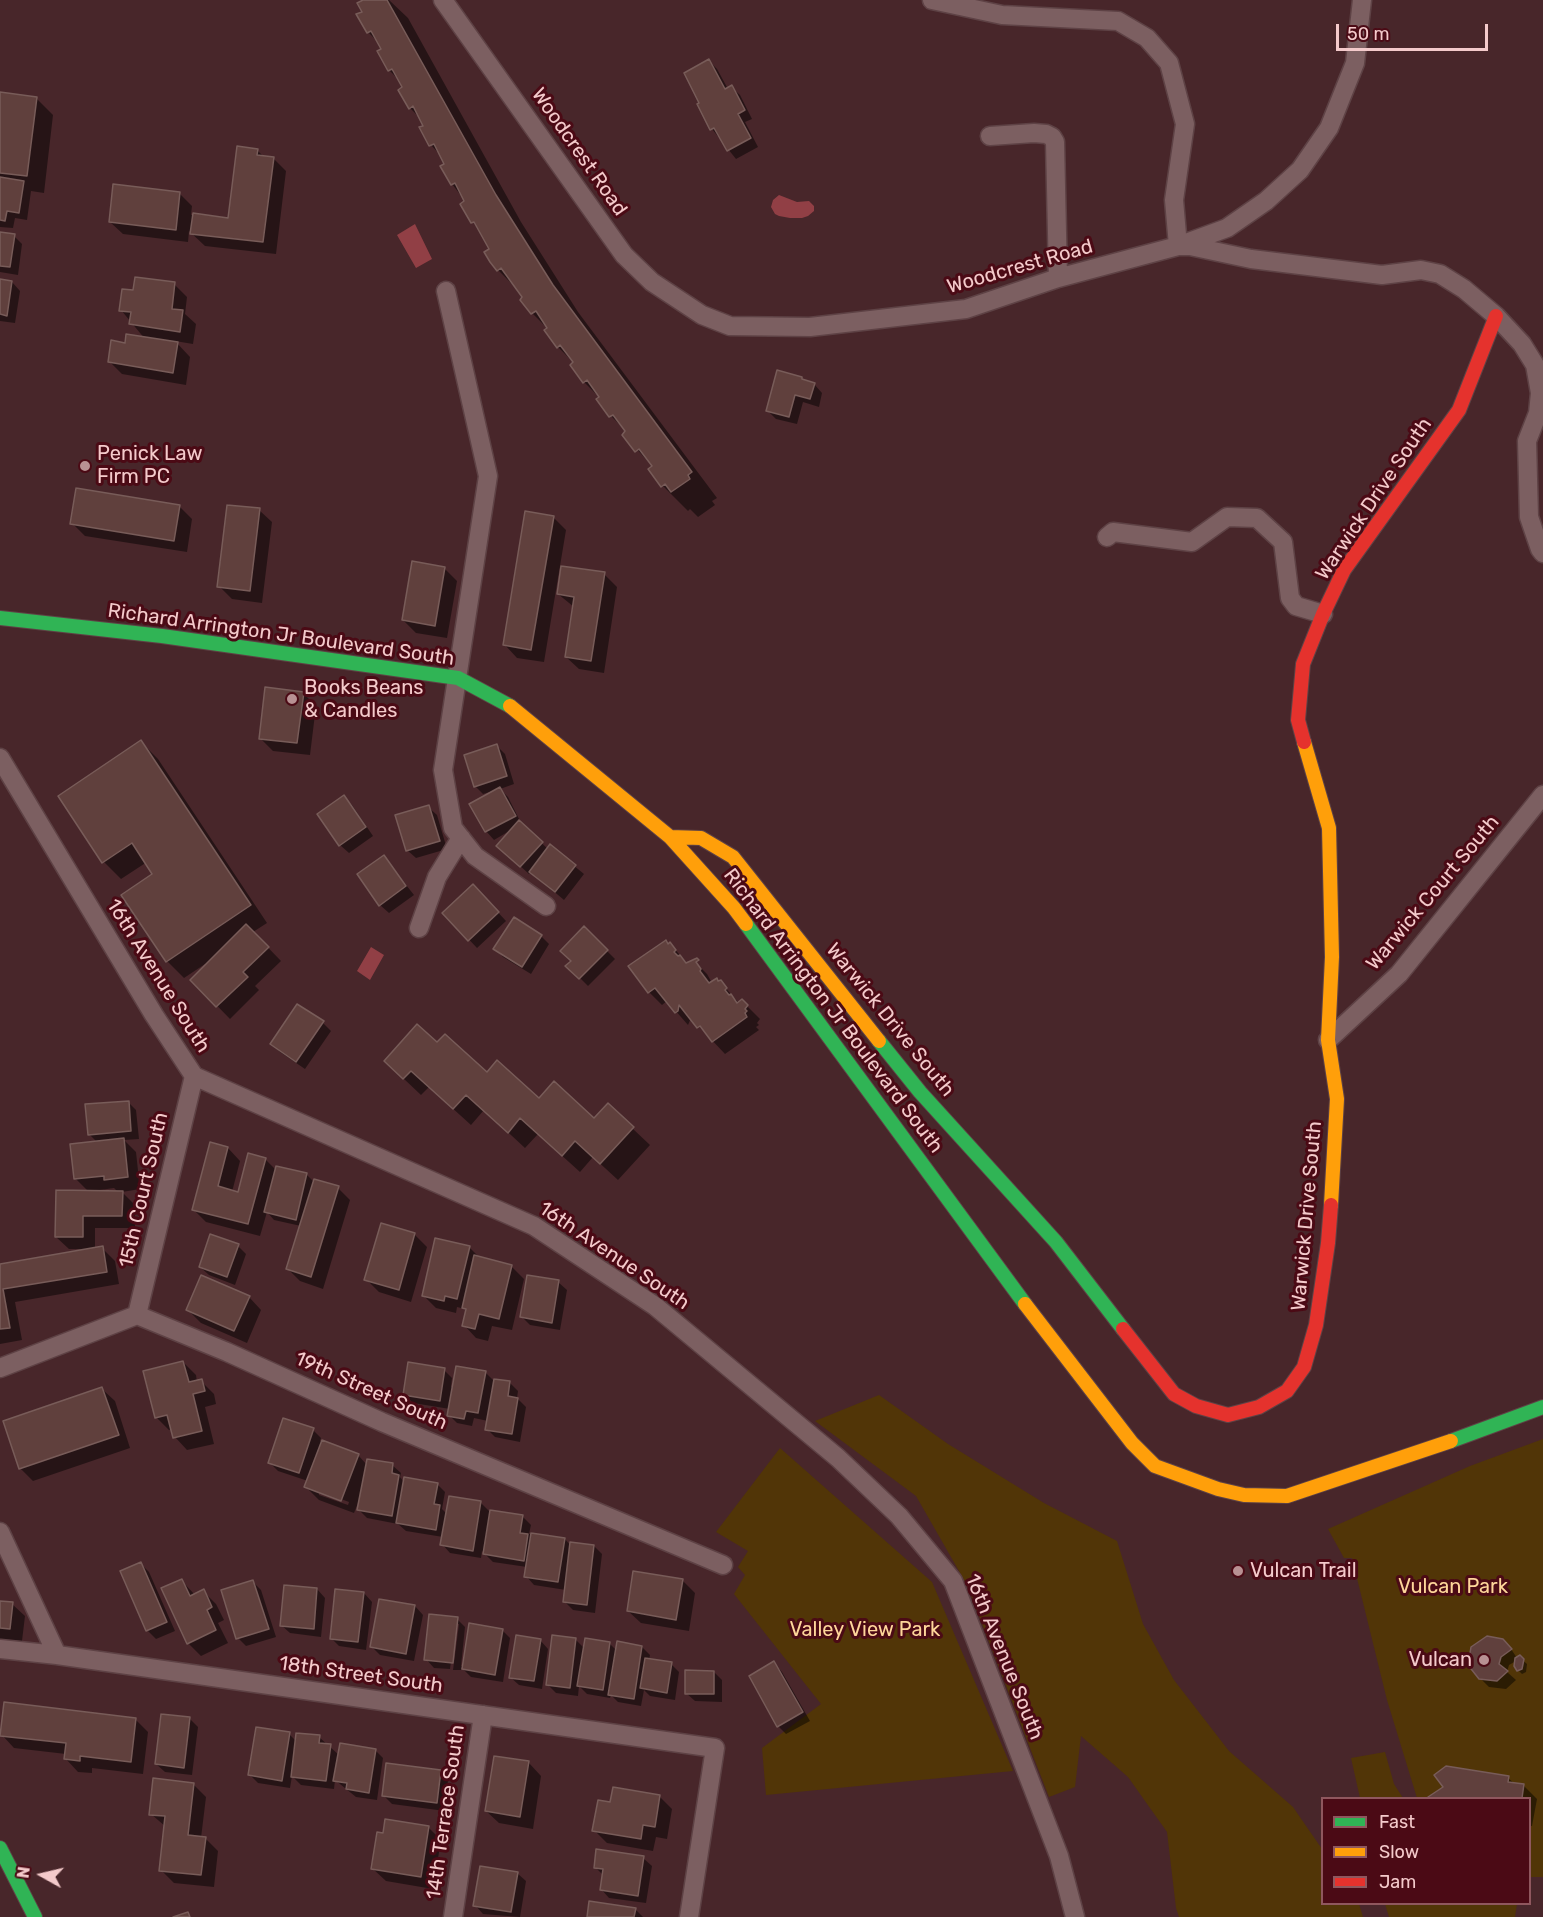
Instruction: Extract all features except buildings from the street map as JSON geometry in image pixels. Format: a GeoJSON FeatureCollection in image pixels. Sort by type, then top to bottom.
{"type":"FeatureCollection","features":[{"type":"Feature","properties":{"kind":"street","name":"Woodcrest Road"},"geometry":{"type":"LineString","coordinates":[[443,0],[624,255],[652,282],[702,315],[730,326],[810,327],[966,309],[1058,278],[1178,246],[1190,246],[1251,259],[1382,275],[1420,270],[1440,274],[1464,289],[1496,316],[1522,344],[1535,365],[1540,393],[1535,443]]}},
{"type":"Feature","properties":{"kind":"street"},"geometry":{"type":"LineString","coordinates":[[932,0],[1002,15],[1118,21],[1147,38],[1169,63],[1185,123],[1173,200],[1178,246],[1227,228],[1266,201],[1300,170],[1329,128],[1355,63],[1362,0]]}},
{"type":"Feature","properties":{"kind":"street"},"geometry":{"type":"LineString","coordinates":[[990,136],[1034,133],[1053,137],[1055,142],[1058,278]]}},
{"type":"Feature","properties":{"kind":"street"},"geometry":{"type":"LineString","coordinates":[[446,291],[488,476],[443,770],[453,828],[475,856],[546,906]]}},
{"type":"Feature","properties":{"kind":"street","name":"Warwick Drive South"},"geometry":{"type":"LineString","coordinates":[[670,837],[701,838],[733,857],[920,1092],[1056,1242],[1174,1394],[1196,1406],[1228,1415],[1259,1407],[1287,1391],[1304,1367],[1316,1325],[1328,1243],[1335,1162],[1336,1099],[1328,1040],[1332,957],[1329,828],[1298,720],[1303,664],[1344,570],[1459,410],[1496,316]]}},
{"type":"Feature","properties":{"kind":"street"},"geometry":{"type":"LineString","coordinates":[[1535,443],[1529,517],[1543,553]]}},
{"type":"Feature","properties":{"kind":"street"},"geometry":{"type":"LineString","coordinates":[[1107,537],[1113,532],[1192,542],[1227,517],[1257,518],[1283,542],[1290,598],[1296,606],[1323,614]]}},
{"type":"Feature","properties":{"kind":"street","name":"Richard Arrington Jr Boulevard South"},"geometry":{"type":"LineString","coordinates":[[0,618],[162,636],[458,678],[517,710],[670,837],[734,908],[1058,1349],[1132,1443],[1155,1466],[1218,1489],[1244,1495],[1287,1496],[1471,1434],[1543,1407]]}},
{"type":"Feature","properties":{"kind":"street","name":"16th Avenue South"},"geometry":{"type":"LineString","coordinates":[[0,758],[154,1015],[194,1076],[534,1226],[655,1306],[838,1458],[899,1516],[953,1581],[1059,1856],[1076,1917]]}},
{"type":"Feature","properties":{"kind":"street","name":"Warwick Court South"},"geometry":{"type":"LineString","coordinates":[[1328,1040],[1399,974],[1543,795]]}},
{"type":"Feature","properties":{"kind":"street"},"geometry":{"type":"LineString","coordinates":[[419,928],[437,877],[461,838]]}},
{"type":"Feature","properties":{"kind":"street","name":"15th Court South"},"geometry":{"type":"LineString","coordinates":[[137,1315],[194,1076]]}},
{"type":"Feature","properties":{"kind":"street"},"geometry":{"type":"LineString","coordinates":[[0,1368],[137,1315]]}},
{"type":"Feature","properties":{"kind":"street","name":"19th Street South"},"geometry":{"type":"LineString","coordinates":[[137,1315],[227,1352],[382,1422],[723,1565]]}},
{"type":"Feature","properties":{"kind":"street"},"geometry":{"type":"LineString","coordinates":[[0,1532],[57,1655]]}},
{"type":"Feature","properties":{"kind":"street","name":"18th Street South"},"geometry":{"type":"LineString","coordinates":[[0,1649],[57,1655],[715,1748],[689,1917]]}},
{"type":"Feature","properties":{"kind":"street","name":"14th Terrace South"},"geometry":{"type":"LineString","coordinates":[[453,1917],[483,1714]]}},
{"type":"Feature","properties":{"kind":"street"},"geometry":{"type":"LineString","coordinates":[[0,1848],[35,1917]]}},
{"type":"Feature","properties":{"kind":"green space"},"geometry":{"type":"Polygon","coordinates":[[[879,1395],[948,1444],[1044,1503],[1117,1541],[1143,1624],[1174,1680],[1229,1751],[1293,1807],[1321,1848],[1321,1905],[1359,1905],[1363,1917],[1179,1917],[1167,1832],[1128,1777],[1081,1736],[1075,1787],[1049,1797],[967,1585],[916,1496],[815,1421],[879,1395]]]}},
{"type":"Feature","properties":{"kind":"green space","name":"Vulcan Park"},"geometry":{"type":"Polygon","coordinates":[[[1543,1439],[1543,1877],[1531,1877],[1531,1797],[1417,1797],[1387,1700],[1352,1558],[1344,1558],[1328,1529],[1470,1466],[1543,1439]]]}},
{"type":"Feature","properties":{"kind":"green space","name":"Valley View Park"},"geometry":{"type":"Polygon","coordinates":[[[780,1448],[932,1582],[1013,1771],[766,1795],[762,1748],[821,1704],[734,1594],[745,1575],[738,1567],[748,1551],[716,1532],[780,1448]]]}},
{"type":"Feature","properties":{"kind":"green space"},"geometry":{"type":"Polygon","coordinates":[[[1385,1752],[1394,1784],[1402,1797],[1360,1797],[1351,1758],[1385,1752]]]}},
{"type":"Feature","properties":{"kind":"green space"},"geometry":{"type":"Polygon","coordinates":[[[1385,1905],[1517,1905],[1515,1917],[1389,1917],[1385,1905]]]}},
{"type":"Feature","properties":{"kind":"shaded area"},"geometry":{"type":"Polygon","coordinates":[[[779,195],[797,202],[809,201],[814,206],[814,211],[802,218],[779,216],[771,207],[773,200],[779,195]]]}},
{"type":"Feature","properties":{"kind":"shaded area"},"geometry":{"type":"Polygon","coordinates":[[[415,224],[432,259],[416,268],[397,235],[415,224]]]}},
{"type":"Feature","properties":{"kind":"shaded area"},"geometry":{"type":"Polygon","coordinates":[[[371,947],[384,955],[370,980],[357,971],[371,947]]]}},
{"type":"Feature","properties":{"kind":"traffic: fast"},"geometry":{"type":"LineString","coordinates":[[0,618],[162,636],[458,678],[510,706]]}},
{"type":"Feature","properties":{"kind":"traffic: fast"},"geometry":{"type":"LineString","coordinates":[[746,924],[1025,1304]]}},
{"type":"Feature","properties":{"kind":"traffic: fast"},"geometry":{"type":"LineString","coordinates":[[879,1041],[920,1092],[1056,1242],[1123,1329]]}},
{"type":"Feature","properties":{"kind":"traffic: fast"},"geometry":{"type":"LineString","coordinates":[[1451,1441],[1543,1407]]}},
{"type":"Feature","properties":{"kind":"traffic: fast"},"geometry":{"type":"LineString","coordinates":[[0,1848],[35,1917]]}},
{"type":"Feature","properties":{"kind":"traffic: slow"},"geometry":{"type":"LineString","coordinates":[[510,706],[670,837],[746,924]]}},
{"type":"Feature","properties":{"kind":"traffic: slow"},"geometry":{"type":"LineString","coordinates":[[1304,742],[1329,828],[1332,957],[1328,1040],[1337,1099],[1331,1205]]}},
{"type":"Feature","properties":{"kind":"traffic: slow"},"geometry":{"type":"LineString","coordinates":[[670,837],[701,838],[733,857],[879,1041]]}},
{"type":"Feature","properties":{"kind":"traffic: slow"},"geometry":{"type":"LineString","coordinates":[[1025,1304],[1132,1443],[1155,1466],[1218,1489],[1244,1495],[1287,1496],[1451,1441]]}},
{"type":"Feature","properties":{"kind":"traffic: jam"},"geometry":{"type":"LineString","coordinates":[[1304,742],[1298,720],[1303,664],[1323,614],[1344,570],[1459,410],[1496,316]]}},
{"type":"Feature","properties":{"kind":"traffic: jam"},"geometry":{"type":"LineString","coordinates":[[1123,1329],[1174,1394],[1196,1406],[1228,1415],[1259,1407],[1287,1391],[1304,1367],[1316,1325],[1331,1205]]}},
{"type":"Feature","properties":{"kind":"place","name":"Penick Law Firm PC"},"geometry":{"type":"Point","coordinates":[85,466]}},
{"type":"Feature","properties":{"kind":"place","name":"Books Beans & Candles"},"geometry":{"type":"Point","coordinates":[292,699]}},
{"type":"Feature","properties":{"kind":"place","name":"Vulcan Trail"},"geometry":{"type":"Point","coordinates":[1238,1571]}},
{"type":"Feature","properties":{"kind":"place","name":"Vulcan"},"geometry":{"type":"Point","coordinates":[1484,1660]}}]}
